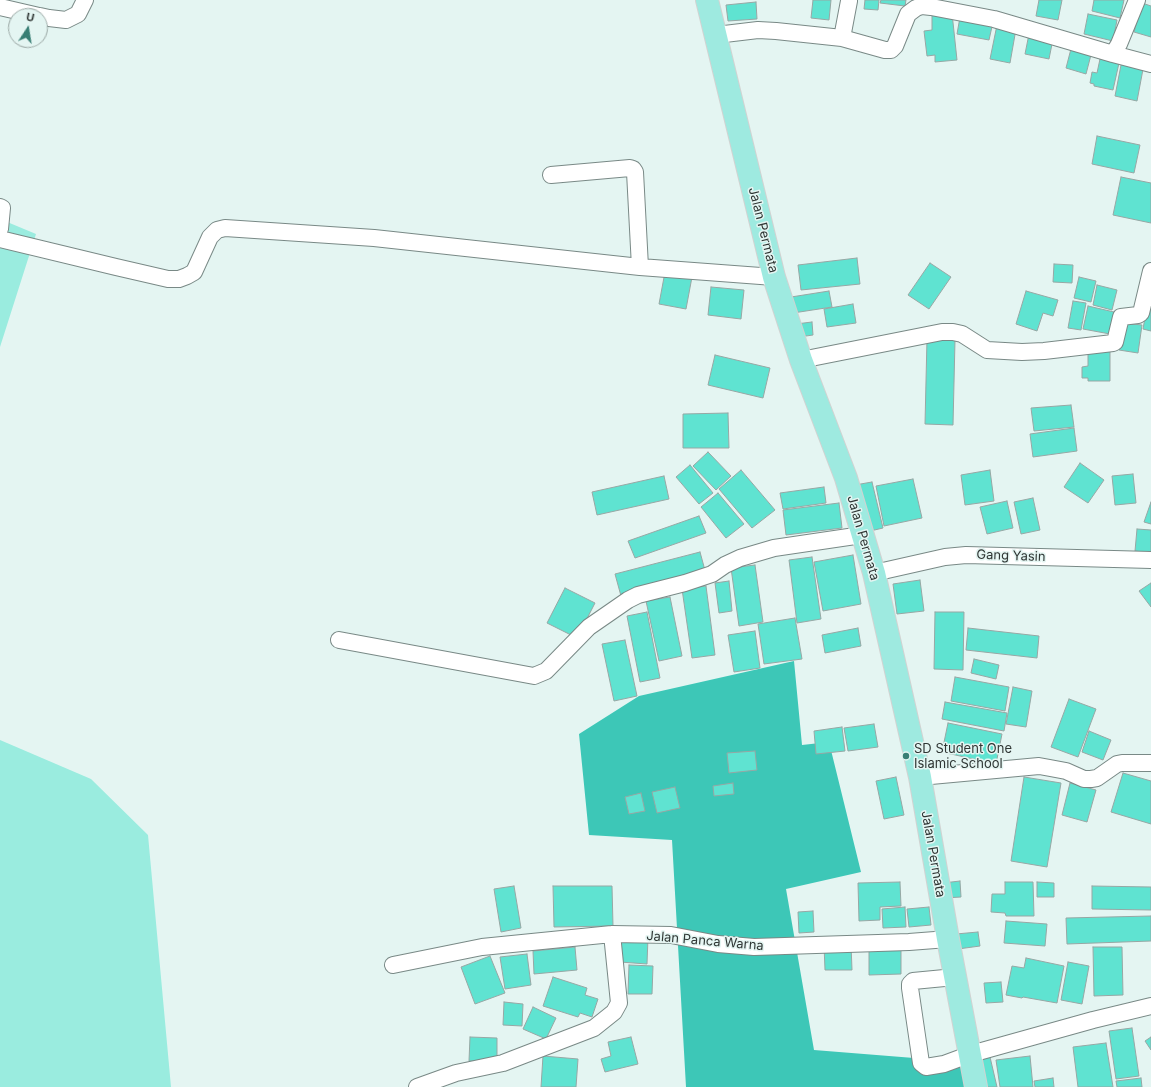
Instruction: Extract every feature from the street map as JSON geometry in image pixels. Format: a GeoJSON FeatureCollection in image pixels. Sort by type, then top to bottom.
{"type":"FeatureCollection","features":[{"type":"Feature","properties":{"kind":"main road","name":"Jalan Permata"},"geometry":{"type":"LineString","coordinates":[[707,0],[774,277],[801,360],[846,478],[874,573],[920,777],[948,939],[971,1054],[976,1087]]}},
{"type":"Feature","properties":{"kind":"street"},"geometry":{"type":"LineString","coordinates":[[48,18],[66,20],[78,14],[85,0]]}},
{"type":"Feature","properties":{"kind":"street"},"geometry":{"type":"LineString","coordinates":[[1113,54],[1119,44],[1137,0]]}},
{"type":"Feature","properties":{"kind":"street"},"geometry":{"type":"LineString","coordinates":[[842,38],[849,1]]}},
{"type":"Feature","properties":{"kind":"street"},"geometry":{"type":"LineString","coordinates":[[716,35],[758,30],[842,38],[885,50],[891,50],[895,46],[908,14],[916,8],[922,6],[994,19],[1151,64]]}},
{"type":"Feature","properties":{"kind":"street"},"geometry":{"type":"LineString","coordinates":[[551,175],[630,168],[633,169],[640,267]]}},
{"type":"Feature","properties":{"kind":"street"},"geometry":{"type":"LineString","coordinates":[[0,207],[2,208],[0,229]]}},
{"type":"Feature","properties":{"kind":"street"},"geometry":{"type":"LineString","coordinates":[[0,239],[116,267],[179,279],[194,272],[210,237],[217,230],[225,228],[374,238],[640,267],[774,277]]}},
{"type":"Feature","properties":{"kind":"street"},"geometry":{"type":"LineString","coordinates":[[801,360],[942,332],[962,334],[987,350],[1022,352],[1044,351],[1113,343],[1115,342],[1121,317],[1138,316],[1140,313],[1151,271]]}},
{"type":"Feature","properties":{"kind":"street"},"geometry":{"type":"LineString","coordinates":[[339,640],[534,676],[546,670],[589,628],[628,600],[638,595],[685,583],[712,574],[725,565],[740,558],[774,548],[862,535]]}},
{"type":"Feature","properties":{"kind":"street","name":"Gang Yasin"},"geometry":{"type":"LineString","coordinates":[[874,573],[945,557],[966,555],[1151,560]]}},
{"type":"Feature","properties":{"kind":"street"},"geometry":{"type":"LineString","coordinates":[[920,777],[1039,766],[1066,771],[1091,779],[1097,778],[1117,764],[1151,762]]}},
{"type":"Feature","properties":{"kind":"street"},"geometry":{"type":"LineString","coordinates":[[416,1087],[456,1073],[503,1063],[594,1028],[614,1012],[619,1003],[612,934]]}},
{"type":"Feature","properties":{"kind":"street","name":"Jalan Panca Warna"},"geometry":{"type":"LineString","coordinates":[[393,965],[482,946],[612,934],[671,935],[718,944],[754,947],[909,942],[948,939]]}},
{"type":"Feature","properties":{"kind":"street"},"geometry":{"type":"LineString","coordinates":[[955,977],[913,982],[910,984],[922,1063],[926,1067],[944,1064],[971,1054],[1093,1020],[1151,1006]]}},
{"type":"Feature","properties":{"kind":"green space"},"geometry":{"type":"Polygon","coordinates":[[[0,219],[36,234],[0,347],[0,219]]]}},
{"type":"Feature","properties":{"kind":"green space"},"geometry":{"type":"Polygon","coordinates":[[[794,661],[802,745],[829,742],[861,872],[786,889],[814,1050],[964,1062],[969,1087],[686,1087],[672,840],[589,835],[579,734],[639,696],[794,661]]]}},
{"type":"Feature","properties":{"kind":"green space"},"geometry":{"type":"Polygon","coordinates":[[[0,740],[91,779],[148,835],[171,1087],[0,1087],[0,740]]]}},
{"type":"Feature","properties":{"kind":"building"},"geometry":{"type":"Polygon","coordinates":[[[813,0],[831,0],[829,20],[811,18],[813,0]]]}},
{"type":"Feature","properties":{"kind":"building"},"geometry":{"type":"Polygon","coordinates":[[[865,0],[879,0],[878,10],[864,9],[865,0]]]}},
{"type":"Feature","properties":{"kind":"building"},"geometry":{"type":"Polygon","coordinates":[[[881,0],[906,0],[905,6],[880,3],[881,0]]]}},
{"type":"Feature","properties":{"kind":"building"},"geometry":{"type":"Polygon","coordinates":[[[1039,0],[1062,0],[1058,20],[1036,16],[1039,0]]]}},
{"type":"Feature","properties":{"kind":"building"},"geometry":{"type":"Polygon","coordinates":[[[1094,0],[1124,0],[1120,18],[1092,11],[1094,0]]]}},
{"type":"Feature","properties":{"kind":"building"},"geometry":{"type":"Polygon","coordinates":[[[756,2],[757,19],[728,21],[726,5],[756,2]]]}},
{"type":"Feature","properties":{"kind":"building"},"geometry":{"type":"Polygon","coordinates":[[[1142,3],[1151,6],[1151,37],[1134,32],[1142,3]]]}},
{"type":"Feature","properties":{"kind":"building"},"geometry":{"type":"Polygon","coordinates":[[[932,13],[952,13],[957,60],[935,62],[935,55],[927,56],[924,31],[932,30],[932,13]]]}},
{"type":"Feature","properties":{"kind":"building"},"geometry":{"type":"Polygon","coordinates":[[[1088,14],[1117,20],[1113,41],[1084,34],[1088,14]]]}},
{"type":"Feature","properties":{"kind":"building"},"geometry":{"type":"Polygon","coordinates":[[[960,17],[993,22],[989,40],[957,34],[960,17]]]}},
{"type":"Feature","properties":{"kind":"building"},"geometry":{"type":"Polygon","coordinates":[[[997,25],[1016,29],[1010,63],[990,59],[997,25]]]}},
{"type":"Feature","properties":{"kind":"building"},"geometry":{"type":"Polygon","coordinates":[[[1029,34],[1053,39],[1049,59],[1025,54],[1029,34]]]}},
{"type":"Feature","properties":{"kind":"building"},"geometry":{"type":"Polygon","coordinates":[[[1072,45],[1092,51],[1086,74],[1066,68],[1072,45]]]}},
{"type":"Feature","properties":{"kind":"building"},"geometry":{"type":"Polygon","coordinates":[[[1100,59],[1119,63],[1113,90],[1094,86],[1094,84],[1090,83],[1092,72],[1097,73],[1100,59]]]}},
{"type":"Feature","properties":{"kind":"building"},"geometry":{"type":"Polygon","coordinates":[[[1122,60],[1144,64],[1137,101],[1115,96],[1122,60]]]}},
{"type":"Feature","properties":{"kind":"building"},"geometry":{"type":"Polygon","coordinates":[[[1097,136],[1140,145],[1134,173],[1092,164],[1097,136]]]}},
{"type":"Feature","properties":{"kind":"building"},"geometry":{"type":"Polygon","coordinates":[[[1121,177],[1151,183],[1151,223],[1113,215],[1121,177]]]}},
{"type":"Feature","properties":{"kind":"building"},"geometry":{"type":"Polygon","coordinates":[[[857,258],[860,284],[801,290],[798,265],[857,258]]]}},
{"type":"Feature","properties":{"kind":"building"},"geometry":{"type":"Polygon","coordinates":[[[930,263],[951,277],[929,309],[908,295],[930,263]]]}},
{"type":"Feature","properties":{"kind":"building"},"geometry":{"type":"Polygon","coordinates":[[[1054,264],[1073,265],[1072,283],[1053,282],[1054,264]]]}},
{"type":"Feature","properties":{"kind":"building"},"geometry":{"type":"Polygon","coordinates":[[[665,272],[692,277],[686,309],[659,304],[665,272]]]}},
{"type":"Feature","properties":{"kind":"building"},"geometry":{"type":"Polygon","coordinates":[[[1079,277],[1096,281],[1091,302],[1074,298],[1079,277]]]}},
{"type":"Feature","properties":{"kind":"building"},"geometry":{"type":"Polygon","coordinates":[[[1097,285],[1117,290],[1112,310],[1093,305],[1097,285]]]}},
{"type":"Feature","properties":{"kind":"building"},"geometry":{"type":"Polygon","coordinates":[[[711,287],[744,290],[741,319],[708,315],[711,287]]]}},
{"type":"Feature","properties":{"kind":"building"},"geometry":{"type":"Polygon","coordinates":[[[829,291],[832,307],[793,313],[791,297],[829,291]]]}},
{"type":"Feature","properties":{"kind":"building"},"geometry":{"type":"Polygon","coordinates":[[[1026,291],[1058,300],[1053,316],[1043,313],[1037,331],[1016,324],[1026,291]]]}},
{"type":"Feature","properties":{"kind":"building"},"geometry":{"type":"Polygon","coordinates":[[[1149,295],[1151,295],[1151,331],[1143,329],[1149,295]]]}},
{"type":"Feature","properties":{"kind":"building"},"geometry":{"type":"Polygon","coordinates":[[[1073,301],[1086,303],[1081,330],[1068,328],[1073,301]]]}},
{"type":"Feature","properties":{"kind":"building"},"geometry":{"type":"Polygon","coordinates":[[[853,304],[856,323],[827,327],[824,309],[853,304]]]}},
{"type":"Feature","properties":{"kind":"building"},"geometry":{"type":"Polygon","coordinates":[[[1088,306],[1114,312],[1110,334],[1083,329],[1088,306]]]}},
{"type":"Feature","properties":{"kind":"building"},"geometry":{"type":"Polygon","coordinates":[[[812,322],[813,335],[799,337],[796,324],[812,322]]]}},
{"type":"Feature","properties":{"kind":"building"},"geometry":{"type":"Polygon","coordinates":[[[1123,323],[1142,325],[1138,353],[1119,350],[1123,323]]]}},
{"type":"Feature","properties":{"kind":"building"},"geometry":{"type":"Polygon","coordinates":[[[927,339],[955,340],[953,425],[925,424],[927,339]]]}},
{"type":"Feature","properties":{"kind":"building"},"geometry":{"type":"Polygon","coordinates":[[[1088,348],[1110,348],[1110,381],[1088,381],[1088,378],[1082,378],[1082,367],[1088,366],[1088,348]]]}},
{"type":"Feature","properties":{"kind":"building"},"geometry":{"type":"Polygon","coordinates":[[[715,355],[770,368],[763,398],[708,385],[715,355]]]}},
{"type":"Feature","properties":{"kind":"building"},"geometry":{"type":"Polygon","coordinates":[[[1071,405],[1074,427],[1034,431],[1031,408],[1071,405]]]}},
{"type":"Feature","properties":{"kind":"building"},"geometry":{"type":"Polygon","coordinates":[[[728,413],[729,448],[683,448],[683,414],[728,413]]]}},
{"type":"Feature","properties":{"kind":"building"},"geometry":{"type":"Polygon","coordinates":[[[1074,428],[1077,451],[1033,457],[1030,434],[1074,428]]]}},
{"type":"Feature","properties":{"kind":"building"},"geometry":{"type":"Polygon","coordinates":[[[708,452],[731,476],[716,490],[693,466],[708,452]]]}},
{"type":"Feature","properties":{"kind":"building"},"geometry":{"type":"Polygon","coordinates":[[[1080,463],[1104,480],[1088,503],[1064,487],[1080,463]]]}},
{"type":"Feature","properties":{"kind":"building"},"geometry":{"type":"Polygon","coordinates":[[[690,465],[713,493],[699,504],[676,477],[690,465]]]}},
{"type":"Feature","properties":{"kind":"building"},"geometry":{"type":"Polygon","coordinates":[[[741,470],[775,510],[752,528],[719,489],[741,470]]]}},
{"type":"Feature","properties":{"kind":"building"},"geometry":{"type":"Polygon","coordinates":[[[990,470],[994,501],[965,505],[961,475],[990,470]]]}},
{"type":"Feature","properties":{"kind":"building"},"geometry":{"type":"Polygon","coordinates":[[[1133,474],[1136,503],[1115,505],[1112,476],[1133,474]]]}},
{"type":"Feature","properties":{"kind":"building"},"geometry":{"type":"Polygon","coordinates":[[[664,476],[669,499],[597,515],[592,492],[664,476]]]}},
{"type":"Feature","properties":{"kind":"building"},"geometry":{"type":"Polygon","coordinates":[[[913,479],[922,518],[884,526],[876,486],[913,479]]]}},
{"type":"Feature","properties":{"kind":"building"},"geometry":{"type":"Polygon","coordinates":[[[872,482],[883,528],[866,532],[855,485],[872,482]]]}},
{"type":"Feature","properties":{"kind":"building"},"geometry":{"type":"Polygon","coordinates":[[[824,487],[826,503],[783,509],[780,493],[824,487]]]}},
{"type":"Feature","properties":{"kind":"building"},"geometry":{"type":"Polygon","coordinates":[[[718,493],[744,524],[726,538],[701,507],[718,493]]]}},
{"type":"Feature","properties":{"kind":"building"},"geometry":{"type":"Polygon","coordinates":[[[1033,498],[1040,530],[1021,534],[1014,502],[1033,498]]]}},
{"type":"Feature","properties":{"kind":"building"},"geometry":{"type":"Polygon","coordinates":[[[1007,501],[1013,528],[987,534],[980,507],[1007,501]]]}},
{"type":"Feature","properties":{"kind":"building"},"geometry":{"type":"Polygon","coordinates":[[[1151,502],[1151,524],[1144,522],[1151,502]]]}},
{"type":"Feature","properties":{"kind":"building"},"geometry":{"type":"Polygon","coordinates":[[[839,503],[842,528],[786,535],[783,510],[839,503]]]}},
{"type":"Feature","properties":{"kind":"building"},"geometry":{"type":"Polygon","coordinates":[[[699,516],[706,533],[635,558],[628,541],[699,516]]]}},
{"type":"Feature","properties":{"kind":"building"},"geometry":{"type":"Polygon","coordinates":[[[1137,529],[1151,530],[1151,553],[1135,551],[1137,529]]]}},
{"type":"Feature","properties":{"kind":"building"},"geometry":{"type":"Polygon","coordinates":[[[700,552],[706,574],[621,596],[615,574],[700,552]]]}},
{"type":"Feature","properties":{"kind":"building"},"geometry":{"type":"Polygon","coordinates":[[[853,555],[861,604],[823,611],[814,562],[853,555]]]}},
{"type":"Feature","properties":{"kind":"building"},"geometry":{"type":"Polygon","coordinates":[[[812,557],[821,619],[797,623],[789,560],[812,557]]]}},
{"type":"Feature","properties":{"kind":"building"},"geometry":{"type":"Polygon","coordinates":[[[755,565],[763,622],[739,626],[731,568],[755,565]]]}},
{"type":"Feature","properties":{"kind":"building"},"geometry":{"type":"Polygon","coordinates":[[[920,580],[924,611],[897,614],[893,584],[920,580]]]}},
{"type":"Feature","properties":{"kind":"building"},"geometry":{"type":"Polygon","coordinates":[[[729,581],[732,611],[719,613],[715,583],[729,581]]]}},
{"type":"Feature","properties":{"kind":"building"},"geometry":{"type":"Polygon","coordinates":[[[1151,583],[1151,607],[1139,591],[1151,583]]]}},
{"type":"Feature","properties":{"kind":"building"},"geometry":{"type":"Polygon","coordinates":[[[706,586],[715,655],[692,658],[682,589],[706,586]]]}},
{"type":"Feature","properties":{"kind":"building"},"geometry":{"type":"Polygon","coordinates":[[[565,588],[595,603],[577,638],[547,623],[565,588]]]}},
{"type":"Feature","properties":{"kind":"building"},"geometry":{"type":"Polygon","coordinates":[[[670,597],[682,656],[659,661],[646,601],[670,597]]]}},
{"type":"Feature","properties":{"kind":"building"},"geometry":{"type":"Polygon","coordinates":[[[647,612],[660,678],[640,682],[627,616],[647,612]]]}},
{"type":"Feature","properties":{"kind":"building"},"geometry":{"type":"Polygon","coordinates":[[[935,612],[964,612],[963,670],[934,669],[935,612]]]}},
{"type":"Feature","properties":{"kind":"building"},"geometry":{"type":"Polygon","coordinates":[[[795,618],[802,659],[764,664],[758,624],[795,618]]]}},
{"type":"Feature","properties":{"kind":"building"},"geometry":{"type":"Polygon","coordinates":[[[858,628],[861,646],[825,653],[822,635],[858,628]]]}},
{"type":"Feature","properties":{"kind":"building"},"geometry":{"type":"Polygon","coordinates":[[[968,628],[1039,636],[1037,658],[966,650],[968,628]]]}},
{"type":"Feature","properties":{"kind":"building"},"geometry":{"type":"Polygon","coordinates":[[[755,631],[760,668],[734,672],[728,635],[755,631]]]}},
{"type":"Feature","properties":{"kind":"building"},"geometry":{"type":"Polygon","coordinates":[[[625,640],[637,696],[614,701],[602,644],[625,640]]]}},
{"type":"Feature","properties":{"kind":"building"},"geometry":{"type":"Polygon","coordinates":[[[974,659],[999,665],[996,679],[971,673],[974,659]]]}},
{"type":"Feature","properties":{"kind":"building"},"geometry":{"type":"Polygon","coordinates":[[[955,677],[1009,687],[1005,711],[951,701],[955,677]]]}},
{"type":"Feature","properties":{"kind":"building"},"geometry":{"type":"Polygon","coordinates":[[[1013,687],[1032,691],[1026,727],[1006,724],[1013,687]]]}},
{"type":"Feature","properties":{"kind":"building"},"geometry":{"type":"Polygon","coordinates":[[[1069,699],[1096,709],[1078,757],[1051,747],[1069,699]]]}},
{"type":"Feature","properties":{"kind":"building"},"geometry":{"type":"Polygon","coordinates":[[[945,702],[1007,713],[1004,731],[942,719],[945,702]]]}},
{"type":"Feature","properties":{"kind":"building"},"geometry":{"type":"Polygon","coordinates":[[[948,723],[1002,734],[996,764],[942,752],[948,723]]]}},
{"type":"Feature","properties":{"kind":"building"},"geometry":{"type":"Polygon","coordinates":[[[874,724],[878,747],[848,751],[844,728],[874,724]]]}},
{"type":"Feature","properties":{"kind":"building"},"geometry":{"type":"Polygon","coordinates":[[[842,727],[845,751],[816,754],[814,731],[842,727]]]}},
{"type":"Feature","properties":{"kind":"building"},"geometry":{"type":"Polygon","coordinates":[[[1089,731],[1111,740],[1103,760],[1082,752],[1089,731]]]}},
{"type":"Feature","properties":{"kind":"building"},"geometry":{"type":"Polygon","coordinates":[[[755,751],[757,770],[729,773],[727,753],[755,751]]]}},
{"type":"Feature","properties":{"kind":"building"},"geometry":{"type":"Polygon","coordinates":[[[1123,773],[1151,781],[1151,824],[1111,812],[1123,773]]]}},
{"type":"Feature","properties":{"kind":"building"},"geometry":{"type":"Polygon","coordinates":[[[896,777],[904,815],[884,819],[876,781],[896,777]]]}},
{"type":"Feature","properties":{"kind":"building"},"geometry":{"type":"Polygon","coordinates":[[[1024,777],[1061,783],[1047,867],[1011,861],[1024,777]]]}},
{"type":"Feature","properties":{"kind":"building"},"geometry":{"type":"Polygon","coordinates":[[[733,783],[734,794],[714,796],[713,786],[733,783]]]}},
{"type":"Feature","properties":{"kind":"building"},"geometry":{"type":"Polygon","coordinates":[[[1070,783],[1096,790],[1087,822],[1062,815],[1070,783]]]}},
{"type":"Feature","properties":{"kind":"building"},"geometry":{"type":"Polygon","coordinates":[[[675,787],[680,808],[657,813],[652,792],[675,787]]]}},
{"type":"Feature","properties":{"kind":"building"},"geometry":{"type":"Polygon","coordinates":[[[641,793],[645,811],[629,814],[625,797],[641,793]]]}},
{"type":"Feature","properties":{"kind":"building"},"geometry":{"type":"Polygon","coordinates":[[[960,881],[961,897],[944,898],[943,883],[960,881]]]}},
{"type":"Feature","properties":{"kind":"building"},"geometry":{"type":"Polygon","coordinates":[[[900,882],[901,906],[880,907],[880,920],[859,921],[858,883],[900,882]]]}},
{"type":"Feature","properties":{"kind":"building"},"geometry":{"type":"Polygon","coordinates":[[[1005,882],[1033,882],[1034,916],[1006,916],[1005,913],[991,912],[992,894],[1005,894],[1005,882]]]}},
{"type":"Feature","properties":{"kind":"building"},"geometry":{"type":"Polygon","coordinates":[[[1037,882],[1054,883],[1054,897],[1037,897],[1037,882]]]}},
{"type":"Feature","properties":{"kind":"building"},"geometry":{"type":"Polygon","coordinates":[[[514,886],[521,928],[501,932],[494,889],[514,886]]]}},
{"type":"Feature","properties":{"kind":"building"},"geometry":{"type":"Polygon","coordinates":[[[553,886],[612,886],[613,926],[554,927],[553,886]]]}},
{"type":"Feature","properties":{"kind":"building"},"geometry":{"type":"Polygon","coordinates":[[[1092,886],[1151,887],[1151,910],[1092,909],[1092,886]]]}},
{"type":"Feature","properties":{"kind":"building"},"geometry":{"type":"Polygon","coordinates":[[[905,907],[906,927],[883,928],[882,909],[905,907]]]}},
{"type":"Feature","properties":{"kind":"building"},"geometry":{"type":"Polygon","coordinates":[[[929,907],[931,925],[909,927],[907,909],[929,907]]]}},
{"type":"Feature","properties":{"kind":"building"},"geometry":{"type":"Polygon","coordinates":[[[813,911],[814,932],[799,933],[798,912],[813,911]]]}},
{"type":"Feature","properties":{"kind":"building"},"geometry":{"type":"Polygon","coordinates":[[[1151,916],[1151,941],[1067,944],[1066,918],[1151,916]]]}},
{"type":"Feature","properties":{"kind":"building"},"geometry":{"type":"Polygon","coordinates":[[[1006,921],[1047,924],[1045,946],[1004,943],[1006,921]]]}},
{"type":"Feature","properties":{"kind":"building"},"geometry":{"type":"Polygon","coordinates":[[[978,932],[980,946],[958,949],[956,934],[978,932]]]}},
{"type":"Feature","properties":{"kind":"building"},"geometry":{"type":"Polygon","coordinates":[[[622,935],[648,937],[647,964],[620,962],[622,935]]]}},
{"type":"Feature","properties":{"kind":"building"},"geometry":{"type":"Polygon","coordinates":[[[851,944],[852,970],[825,970],[824,945],[851,944]]]}},
{"type":"Feature","properties":{"kind":"building"},"geometry":{"type":"Polygon","coordinates":[[[575,947],[577,970],[534,974],[533,951],[575,947]]]}},
{"type":"Feature","properties":{"kind":"building"},"geometry":{"type":"Polygon","coordinates":[[[901,947],[901,974],[869,975],[869,948],[901,947]]]}},
{"type":"Feature","properties":{"kind":"building"},"geometry":{"type":"Polygon","coordinates":[[[1093,947],[1122,947],[1123,995],[1094,996],[1093,947]]]}},
{"type":"Feature","properties":{"kind":"building"},"geometry":{"type":"Polygon","coordinates":[[[527,954],[531,985],[505,989],[500,957],[527,954]]]}},
{"type":"Feature","properties":{"kind":"building"},"geometry":{"type":"Polygon","coordinates":[[[490,956],[505,993],[475,1004],[461,967],[490,956]]]}},
{"type":"Feature","properties":{"kind":"building"},"geometry":{"type":"Polygon","coordinates":[[[1026,958],[1064,966],[1057,1003],[1006,995],[1012,966],[1024,968],[1026,958]]]}},
{"type":"Feature","properties":{"kind":"building"},"geometry":{"type":"Polygon","coordinates":[[[1068,962],[1089,966],[1082,1004],[1061,1000],[1068,962]]]}},
{"type":"Feature","properties":{"kind":"building"},"geometry":{"type":"Polygon","coordinates":[[[629,965],[653,966],[652,994],[628,994],[629,965]]]}},
{"type":"Feature","properties":{"kind":"building"},"geometry":{"type":"Polygon","coordinates":[[[553,977],[587,988],[585,995],[598,999],[592,1017],[580,1013],[578,1017],[543,1006],[553,977]]]}},
{"type":"Feature","properties":{"kind":"building"},"geometry":{"type":"Polygon","coordinates":[[[1001,982],[1003,1002],[986,1003],[984,983],[1001,982]]]}},
{"type":"Feature","properties":{"kind":"building"},"geometry":{"type":"Polygon","coordinates":[[[504,1002],[523,1004],[522,1026],[503,1025],[504,1002]]]}},
{"type":"Feature","properties":{"kind":"building"},"geometry":{"type":"Polygon","coordinates":[[[533,1007],[556,1018],[546,1039],[523,1029],[533,1007]]]}},
{"type":"Feature","properties":{"kind":"building"},"geometry":{"type":"Polygon","coordinates":[[[1132,1028],[1139,1076],[1116,1079],[1109,1031],[1132,1028]]]}},
{"type":"Feature","properties":{"kind":"building"},"geometry":{"type":"Polygon","coordinates":[[[470,1037],[497,1038],[497,1062],[469,1061],[470,1037]]]}},
{"type":"Feature","properties":{"kind":"building"},"geometry":{"type":"Polygon","coordinates":[[[631,1037],[638,1064],[605,1072],[601,1059],[611,1056],[608,1042],[631,1037]]]}},
{"type":"Feature","properties":{"kind":"building"},"geometry":{"type":"Polygon","coordinates":[[[1151,1037],[1151,1050],[1145,1041],[1151,1037]]]}},
{"type":"Feature","properties":{"kind":"building"},"geometry":{"type":"Polygon","coordinates":[[[1106,1043],[1113,1087],[1078,1087],[1073,1047],[1106,1043]]]}},
{"type":"Feature","properties":{"kind":"building"},"geometry":{"type":"Polygon","coordinates":[[[543,1056],[578,1059],[576,1087],[541,1087],[543,1056]]]}},
{"type":"Feature","properties":{"kind":"building"},"geometry":{"type":"Polygon","coordinates":[[[1030,1056],[1033,1087],[1000,1087],[996,1060],[1030,1056]]]}},
{"type":"Feature","properties":{"kind":"building"},"geometry":{"type":"Polygon","coordinates":[[[990,1057],[997,1087],[983,1087],[977,1060],[990,1057]]]}},
{"type":"Feature","properties":{"kind":"building"},"geometry":{"type":"Polygon","coordinates":[[[1053,1078],[1054,1087],[1035,1087],[1034,1081],[1053,1078]]]}},
{"type":"Feature","properties":{"kind":"building"},"geometry":{"type":"Polygon","coordinates":[[[1141,1078],[1142,1087],[1117,1087],[1116,1081],[1141,1078]]]}},
{"type":"Feature","properties":{"kind":"place","name":"SD Student One Islamic School"},"geometry":{"type":"Point","coordinates":[906,756]}}]}
